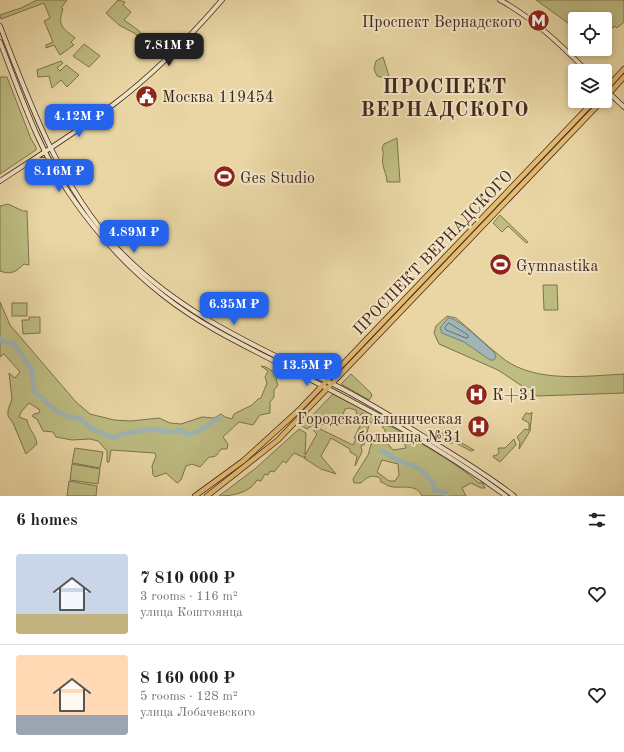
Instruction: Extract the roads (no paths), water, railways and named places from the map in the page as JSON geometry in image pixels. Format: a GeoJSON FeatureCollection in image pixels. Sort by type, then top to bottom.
{"type":"FeatureCollection","features":[{"type":"Feature","properties":{"kind":"main road"},"geometry":{"type":"LineString","coordinates":[[0,181],[114,104],[146,78],[191,35],[222,0]]}},
{"type":"Feature","properties":{"kind":"main road"},"geometry":{"type":"LineString","coordinates":[[500,0],[520,12],[542,29],[580,64]]}},
{"type":"Feature","properties":{"kind":"main road"},"geometry":{"type":"LineString","coordinates":[[0,26],[50,148],[76,194],[94,220],[115,246],[157,286],[183,305],[224,329],[333,384],[382,411],[453,454],[514,496]]}},
{"type":"Feature","properties":{"kind":"main road"},"geometry":{"type":"LineString","coordinates":[[0,42],[44,152],[70,195],[103,239],[122,260],[154,288],[208,326],[378,416],[441,452],[506,496]]}},
{"type":"Feature","properties":{"kind":"main road"},"geometry":{"type":"LineString","coordinates":[[612,82],[624,69]]}},
{"type":"Feature","properties":{"kind":"main road"},"geometry":{"type":"LineString","coordinates":[[612,91],[624,77]]}},
{"type":"Feature","properties":{"kind":"main road"},"geometry":{"type":"LineString","coordinates":[[612,95],[624,107]]}},
{"type":"Feature","properties":{"kind":"main road","name":"ПРОСПЕКТ ВЕРНАДСКОГО"},"geometry":{"type":"LineString","coordinates":[[195,496],[243,461],[273,435],[322,386],[587,108]]}},
{"type":"Feature","properties":{"kind":"main road","name":"ПРОСПЕКТ ВЕРНАДСКОГО"},"geometry":{"type":"LineString","coordinates":[[207,496],[278,440],[595,108]]}},
{"type":"Feature","properties":{"kind":"main road"},"geometry":{"type":"LineString","coordinates":[[31,161],[44,160],[52,166]]}},
{"type":"Feature","properties":{"kind":"water"},"geometry":{"type":"Polygon","coordinates":[[[448,318],[453,319],[465,327],[494,352],[496,357],[494,360],[490,360],[464,342],[442,333],[440,328],[448,318]]]}},
{"type":"Feature","properties":{"kind":"waterway"},"geometry":{"type":"LineString","coordinates":[[0,339],[3,342],[14,344],[32,370],[34,391],[50,405],[60,413],[72,418],[79,418],[92,429],[114,438],[122,434],[153,429],[173,432],[180,430],[189,435],[201,430],[219,418]]}},
{"type":"Feature","properties":{"kind":"waterway"},"geometry":{"type":"LineString","coordinates":[[382,451],[397,460],[414,466],[422,471],[434,483],[434,490],[444,492],[447,496]]}},
{"type":"Feature","properties":{"kind":"place","name":"Проспект Вернадского"},"geometry":{"type":"Point","coordinates":[538,21]}},
{"type":"Feature","properties":{"kind":"place","name":"Москва 119454"},"geometry":{"type":"Point","coordinates":[147,96]}},
{"type":"Feature","properties":{"kind":"place","name":"Ges Studio"},"geometry":{"type":"Point","coordinates":[225,177]}},
{"type":"Feature","properties":{"kind":"place","name":"Gymnastika"},"geometry":{"type":"Point","coordinates":[500,265]}},
{"type":"Feature","properties":{"kind":"place","name":"К+31"},"geometry":{"type":"Point","coordinates":[476,394]}},
{"type":"Feature","properties":{"kind":"place","name":"Городская клиническая больница №31"},"geometry":{"type":"Point","coordinates":[478,427]}},
{"type":"Feature","properties":{"kind":"district","name":"ПРОСПЕКТ ВЕРНАДСКОГО"},"geometry":{"type":"Point","coordinates":[445,98]}}]}
